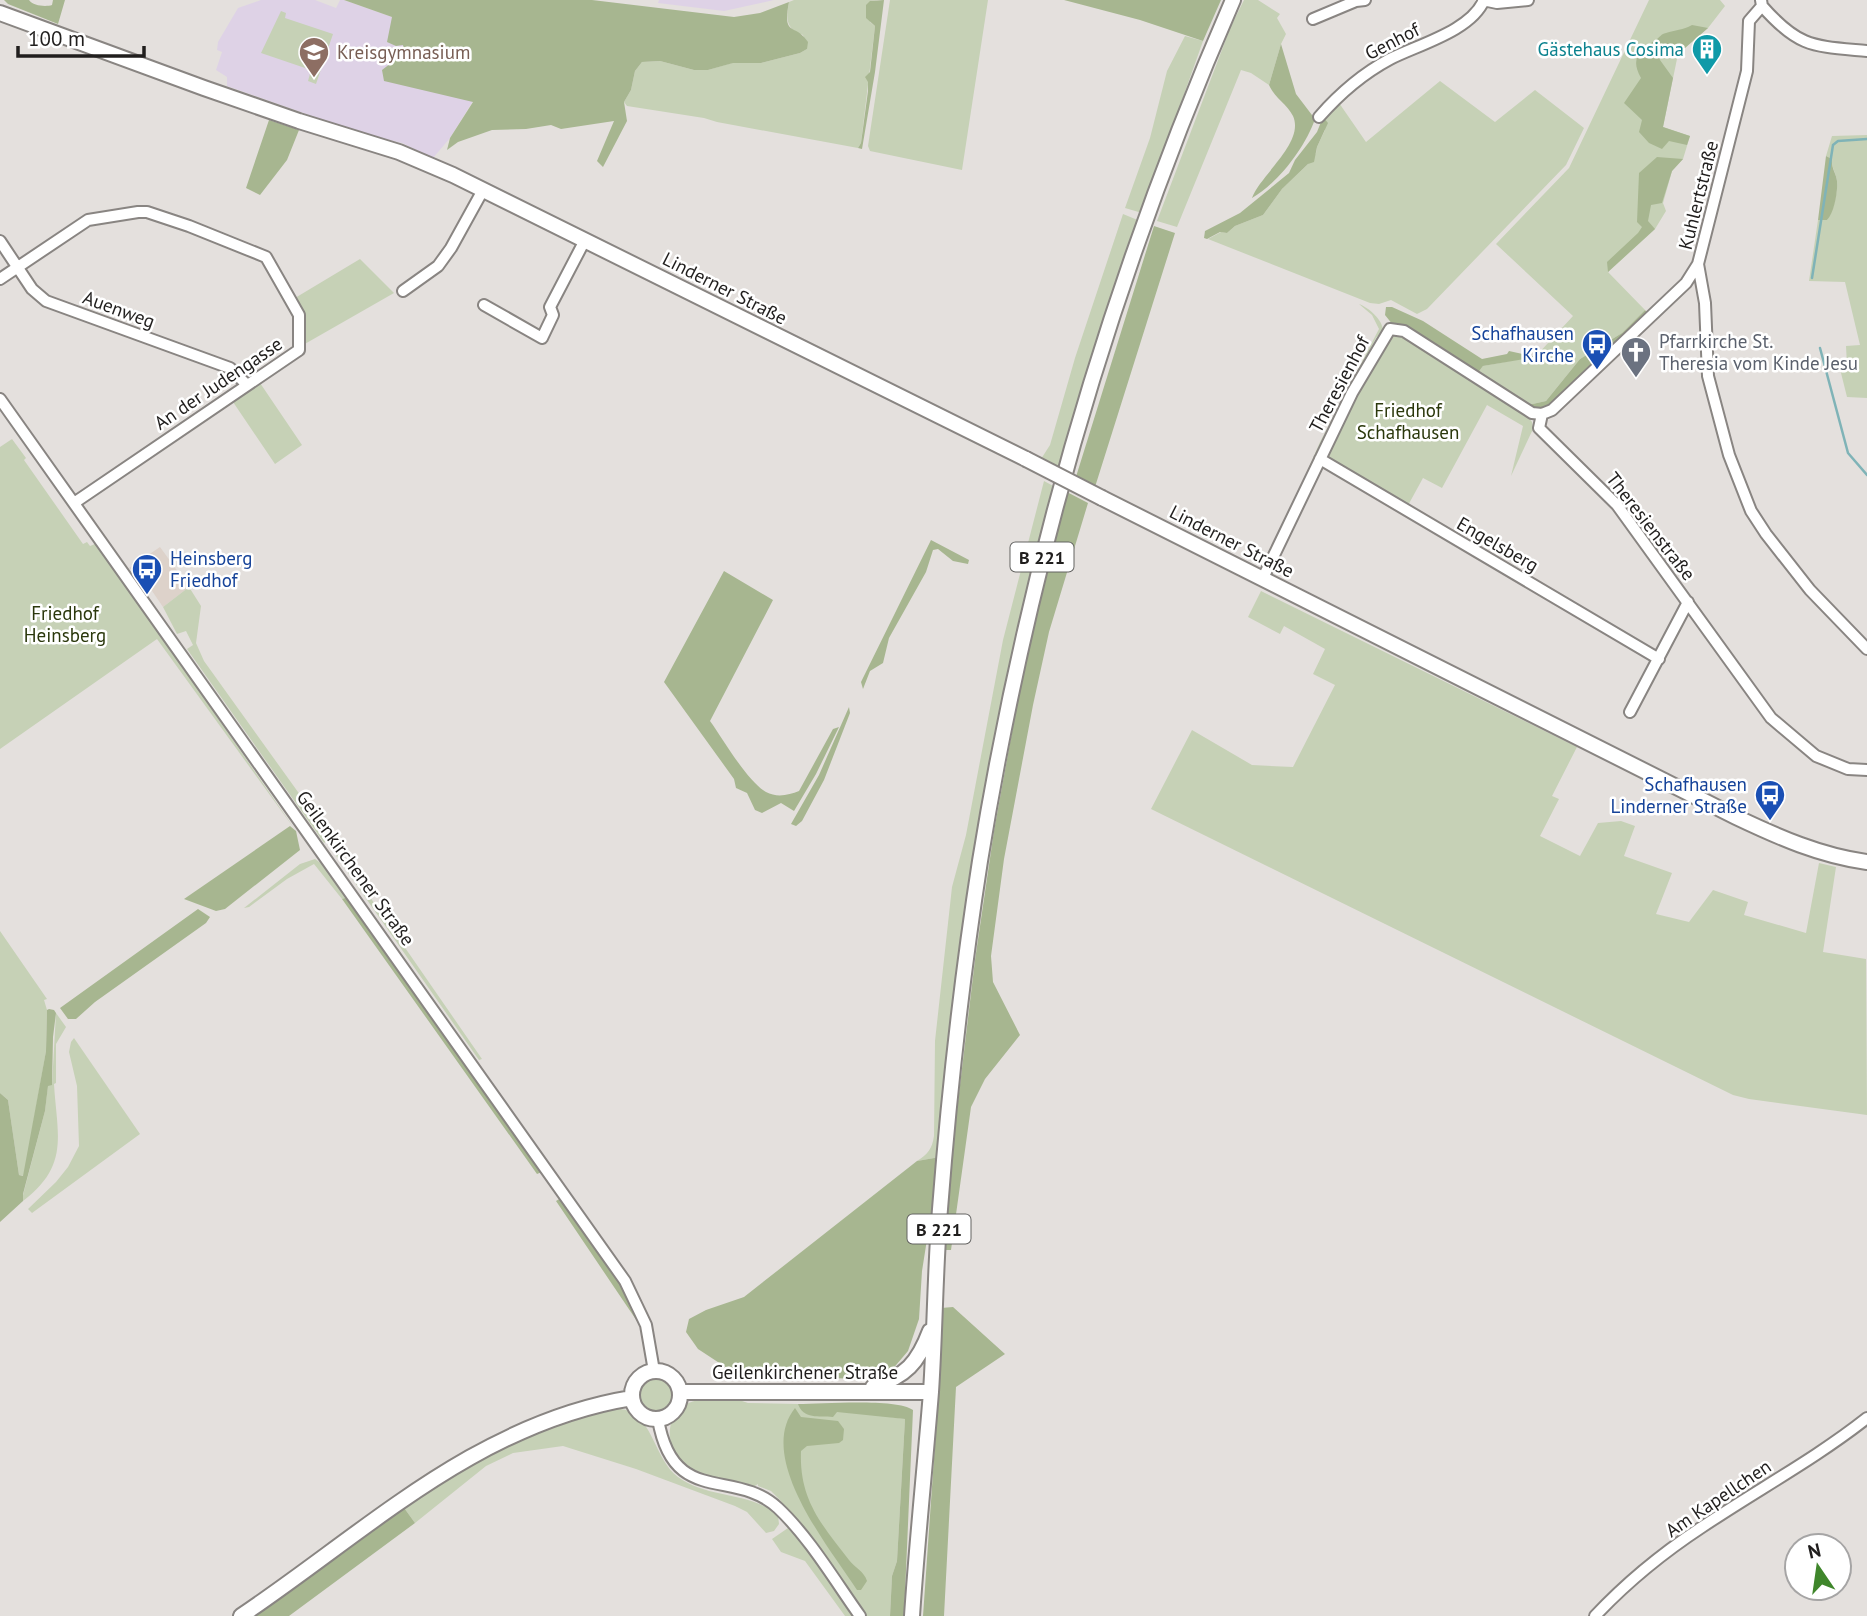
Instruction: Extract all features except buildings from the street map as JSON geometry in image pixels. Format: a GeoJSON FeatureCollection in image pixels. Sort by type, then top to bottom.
{"type":"FeatureCollection","features":[{"type":"Feature","properties":{"kind":"main road","name":"B 221"},"geometry":{"type":"LineString","coordinates":[[912,1616],[931,1392],[940,1210],[948,1115],[981,859],[1011,699],[1047,534],[1139,234],[1186,109],[1233,0]]}},
{"type":"Feature","properties":{"kind":"main road","name":"Linderner Straße"},"geometry":{"type":"LineString","coordinates":[[0,7],[24,20]]}},
{"type":"Feature","properties":{"kind":"main road","name":"Linderner Straße"},"geometry":{"type":"LineString","coordinates":[[0,13],[204,88],[399,152],[483,190],[1766,831],[1824,853],[1867,862]]}},
{"type":"Feature","properties":{"kind":"main road"},"geometry":{"type":"LineString","coordinates":[[865,1391],[905,1373],[918,1359],[934,1320]]}},
{"type":"Feature","properties":{"kind":"main road"},"geometry":{"type":"LineString","coordinates":[[654,1371],[670,1375],[677,1382],[680,1392],[674,1411],[658,1419],[642,1415],[632,1398],[636,1381],[644,1374],[654,1371]]}},
{"type":"Feature","properties":{"kind":"main road","name":"Geilenkirchener Straße"},"geometry":{"type":"LineString","coordinates":[[680,1392],[931,1392]]}},
{"type":"Feature","properties":{"kind":"main road"},"geometry":{"type":"LineString","coordinates":[[241,1616],[403,1500],[497,1442],[557,1416],[593,1405],[632,1398]]}},
{"type":"Feature","properties":{"kind":"street"},"geometry":{"type":"LineString","coordinates":[[1314,19],[1364,0]]}},
{"type":"Feature","properties":{"kind":"street","name":"Genhof"},"geometry":{"type":"LineString","coordinates":[[1319,117],[1341,92],[1361,77],[1389,60],[1452,30],[1471,16],[1483,0],[1497,3],[1528,0]]}},
{"type":"Feature","properties":{"kind":"street"},"geometry":{"type":"LineString","coordinates":[[1761,3],[1781,27],[1801,41],[1827,48],[1867,51]]}},
{"type":"Feature","properties":{"kind":"street","name":"Kuhlertstraße"},"geometry":{"type":"LineString","coordinates":[[1761,3],[1749,21],[1747,71],[1698,264],[1706,303],[1708,376],[1730,455],[1751,511],[1810,590],[1867,649]]}},
{"type":"Feature","properties":{"kind":"street"},"geometry":{"type":"LineString","coordinates":[[403,291],[438,266],[483,190]]}},
{"type":"Feature","properties":{"kind":"street","name":"An der Judengasse"},"geometry":{"type":"LineString","coordinates":[[0,279],[88,220],[147,212],[258,252],[270,260],[299,315],[299,350],[74,503]]}},
{"type":"Feature","properties":{"kind":"street"},"geometry":{"type":"LineString","coordinates":[[484,304],[542,338],[553,315],[550,307],[585,240]]}},
{"type":"Feature","properties":{"kind":"street","name":"Auenweg"},"geometry":{"type":"LineString","coordinates":[[0,242],[38,296],[230,368],[246,384]]}},
{"type":"Feature","properties":{"kind":"street"},"geometry":{"type":"LineString","coordinates":[[1542,414],[1552,410],[1686,284],[1698,264]]}},
{"type":"Feature","properties":{"kind":"street","name":"Theresienhof"},"geometry":{"type":"LineString","coordinates":[[1263,578],[1352,393],[1390,328],[1404,331],[1532,414],[1542,414]]}},
{"type":"Feature","properties":{"kind":"street","name":"Geilenkirchener Straße"},"geometry":{"type":"LineString","coordinates":[[0,399],[625,1282],[646,1325],[654,1371]]}},
{"type":"Feature","properties":{"kind":"street","name":"Theresienstraße"},"geometry":{"type":"LineString","coordinates":[[1542,414],[1539,428],[1617,505],[1771,718],[1816,756],[1848,769],[1867,770]]}},
{"type":"Feature","properties":{"kind":"street","name":"Engelsberg"},"geometry":{"type":"LineString","coordinates":[[1320,459],[1659,659]]}},
{"type":"Feature","properties":{"kind":"street"},"geometry":{"type":"LineString","coordinates":[[1630,712],[1688,602]]}},
{"type":"Feature","properties":{"kind":"street","name":"Am Kapellchen"},"geometry":{"type":"LineString","coordinates":[[1595,1616],[1661,1557],[1699,1528],[1838,1440],[1867,1418]]}},
{"type":"Feature","properties":{"kind":"street"},"geometry":{"type":"LineString","coordinates":[[658,1419],[663,1440],[681,1469],[702,1481],[749,1491],[766,1498],[779,1509],[809,1545],[860,1616]]}},
{"type":"Feature","properties":{"kind":"shaded area","name":"Kreisgymnasium"},"geometry":{"type":"Polygon","coordinates":[[[261,0],[315,0],[336,8],[340,0],[344,0],[413,22],[400,84],[473,101],[450,138],[433,158],[402,143],[360,133],[227,86],[227,77],[216,70],[222,52],[217,50],[218,42],[238,8],[261,0]]]}},
{"type":"Feature","properties":{"kind":"shaded area"},"geometry":{"type":"Polygon","coordinates":[[[659,0],[774,0],[724,11],[658,3],[659,0]]]}},
{"type":"Feature","properties":{"kind":"shaded area"},"geometry":{"type":"Polygon","coordinates":[[[160,547],[189,587],[163,607],[148,585],[129,568],[160,547]]]}},
{"type":"Feature","properties":{"kind":"green space"},"geometry":{"type":"Polygon","coordinates":[[[4,0],[29,0],[36,5],[46,6],[52,5],[53,0],[65,0],[58,24],[4,0]]]}},
{"type":"Feature","properties":{"kind":"green space"},"geometry":{"type":"Polygon","coordinates":[[[344,0],[592,0],[734,17],[760,13],[789,2],[787,21],[791,28],[808,42],[807,49],[800,53],[761,63],[733,63],[708,70],[694,70],[660,61],[642,62],[635,71],[631,90],[624,102],[627,121],[603,167],[597,161],[614,121],[561,129],[551,125],[492,130],[458,142],[447,150],[450,138],[473,102],[384,81],[382,70],[404,53],[403,45],[396,46],[387,42],[392,17],[344,0]]]}},
{"type":"Feature","properties":{"kind":"green space"},"geometry":{"type":"Polygon","coordinates":[[[878,0],[870,1],[870,22],[875,26],[861,143],[858,148],[627,106],[624,102],[631,90],[635,71],[642,62],[660,61],[694,70],[708,70],[732,63],[761,63],[807,49],[803,35],[793,30],[788,22],[789,2],[878,0]]]}},
{"type":"Feature","properties":{"kind":"green space"},"geometry":{"type":"Polygon","coordinates":[[[884,0],[862,149],[858,148],[868,91],[865,77],[870,72],[875,26],[866,18],[866,5],[870,1],[884,0]]]}},
{"type":"Feature","properties":{"kind":"green space"},"geometry":{"type":"Polygon","coordinates":[[[890,0],[988,0],[962,170],[870,151],[868,146],[890,0]]]}},
{"type":"Feature","properties":{"kind":"green space"},"geometry":{"type":"Polygon","coordinates":[[[1064,0],[1221,0],[1203,41],[1140,20],[1064,0]]]}},
{"type":"Feature","properties":{"kind":"green space"},"geometry":{"type":"Polygon","coordinates":[[[1244,0],[1258,0],[1280,14],[1277,18],[1286,34],[1269,85],[1241,70],[1177,227],[1157,221],[1231,26],[1244,0]]]}},
{"type":"Feature","properties":{"kind":"green space"},"geometry":{"type":"Polygon","coordinates":[[[1649,0],[1720,0],[1725,6],[1708,28],[1678,54],[1663,127],[1690,136],[1683,159],[1672,171],[1663,203],[1666,211],[1655,229],[1608,272],[1645,310],[1622,333],[1580,359],[1546,401],[1528,405],[1477,374],[1483,366],[1536,356],[1573,316],[1496,244],[1569,168],[1649,0]]]}},
{"type":"Feature","properties":{"kind":"green space"},"geometry":{"type":"Polygon","coordinates":[[[281,11],[286,13],[285,18],[333,34],[316,84],[308,81],[311,70],[261,53],[281,11]]]}},
{"type":"Feature","properties":{"kind":"green space"},"geometry":{"type":"Polygon","coordinates":[[[1692,25],[1708,28],[1678,54],[1664,50],[1658,53],[1673,78],[1663,127],[1690,136],[1687,145],[1669,141],[1662,149],[1649,143],[1639,132],[1642,120],[1624,103],[1641,78],[1636,65],[1638,55],[1663,34],[1692,25]]]}},
{"type":"Feature","properties":{"kind":"green space"},"geometry":{"type":"Polygon","coordinates":[[[1185,36],[1203,41],[1142,213],[1125,208],[1150,138],[1167,71],[1185,36]]]}},
{"type":"Feature","properties":{"kind":"green space"},"geometry":{"type":"Polygon","coordinates":[[[1281,44],[1296,94],[1315,119],[1290,164],[1252,198],[1293,137],[1293,116],[1269,85],[1281,44]]]}},
{"type":"Feature","properties":{"kind":"green space"},"geometry":{"type":"Polygon","coordinates":[[[1440,81],[1495,122],[1535,90],[1584,128],[1566,165],[1427,309],[1417,314],[1391,300],[1379,304],[1370,303],[1208,239],[1263,215],[1282,189],[1316,153],[1325,130],[1323,117],[1337,100],[1366,142],[1440,81]]]}},
{"type":"Feature","properties":{"kind":"green space"},"geometry":{"type":"Polygon","coordinates":[[[1323,117],[1328,123],[1317,147],[1314,162],[1308,164],[1282,189],[1263,215],[1235,226],[1227,233],[1220,232],[1204,238],[1205,231],[1240,213],[1289,173],[1295,160],[1317,132],[1323,117]]]}},
{"type":"Feature","properties":{"kind":"green space"},"geometry":{"type":"Polygon","coordinates":[[[269,120],[299,130],[287,160],[260,195],[246,188],[269,120]]]}},
{"type":"Feature","properties":{"kind":"green space"},"geometry":{"type":"Polygon","coordinates":[[[1867,135],[1867,398],[1847,397],[1840,369],[1847,365],[1846,346],[1860,345],[1845,282],[1809,281],[1818,220],[1827,220],[1836,196],[1837,181],[1832,159],[1826,156],[1832,136],[1867,135]]]}},
{"type":"Feature","properties":{"kind":"green space"},"geometry":{"type":"Polygon","coordinates":[[[1826,156],[1832,159],[1837,191],[1829,217],[1827,220],[1818,220],[1826,156]]]}},
{"type":"Feature","properties":{"kind":"green space"},"geometry":{"type":"Polygon","coordinates":[[[1657,157],[1683,159],[1672,171],[1662,203],[1651,205],[1648,221],[1655,229],[1608,272],[1607,262],[1642,227],[1637,222],[1639,173],[1657,157]]]}},
{"type":"Feature","properties":{"kind":"green space"},"geometry":{"type":"Polygon","coordinates":[[[1123,214],[1140,221],[1061,474],[1041,459],[1050,445],[1075,358],[1123,214]]]}},
{"type":"Feature","properties":{"kind":"green space"},"geometry":{"type":"Polygon","coordinates":[[[1154,226],[1175,233],[1095,487],[1075,480],[1154,226]]]}},
{"type":"Feature","properties":{"kind":"green space"},"geometry":{"type":"Polygon","coordinates":[[[360,259],[394,293],[303,345],[302,315],[295,298],[360,259]]]}},
{"type":"Feature","properties":{"kind":"green space"},"geometry":{"type":"Polygon","coordinates":[[[1359,304],[1374,314],[1383,330],[1376,338],[1292,506],[1320,442],[1379,329],[1372,315],[1359,304]]]}},
{"type":"Feature","properties":{"kind":"green space"},"geometry":{"type":"Polygon","coordinates":[[[1386,307],[1392,307],[1423,321],[1482,359],[1507,354],[1509,351],[1536,357],[1483,366],[1477,374],[1419,333],[1393,325],[1385,315],[1386,307]]]}},
{"type":"Feature","properties":{"kind":"green space"},"geometry":{"type":"Polygon","coordinates":[[[1645,310],[1649,315],[1549,408],[1532,411],[1528,405],[1546,401],[1580,359],[1622,333],[1645,310]]]}},
{"type":"Feature","properties":{"kind":"green space","name":"Friedhof Schafhausen"},"geometry":{"type":"Polygon","coordinates":[[[1395,334],[1405,335],[1526,414],[1533,429],[1511,476],[1523,426],[1487,405],[1442,488],[1423,478],[1406,509],[1323,459],[1364,380],[1390,337],[1395,334]]]}},
{"type":"Feature","properties":{"kind":"green space"},"geometry":{"type":"Polygon","coordinates":[[[258,380],[302,445],[275,464],[231,399],[258,380]]]}},
{"type":"Feature","properties":{"kind":"green space","name":"Friedhof Heinsberg"},"geometry":{"type":"Polygon","coordinates":[[[12,439],[83,544],[87,542],[90,546],[98,545],[296,831],[157,639],[0,749],[0,447],[12,439]]]}},
{"type":"Feature","properties":{"kind":"green space"},"geometry":{"type":"Polygon","coordinates":[[[1044,481],[1057,488],[1029,588],[988,774],[960,953],[940,1157],[917,1161],[929,1151],[934,1136],[935,1041],[952,887],[966,835],[1003,640],[1044,481]]]}},
{"type":"Feature","properties":{"kind":"green space"},"geometry":{"type":"Polygon","coordinates":[[[1065,491],[1088,503],[1049,632],[1033,705],[1004,859],[991,956],[993,982],[1020,1035],[985,1079],[971,1107],[951,1250],[944,1250],[952,1152],[975,960],[994,831],[1024,666],[1065,491]]]}},
{"type":"Feature","properties":{"kind":"green space"},"geometry":{"type":"Polygon","coordinates":[[[931,540],[969,560],[968,564],[953,561],[938,549],[933,550],[926,572],[889,638],[883,663],[870,671],[863,689],[861,682],[931,540]]]}},
{"type":"Feature","properties":{"kind":"green space"},"geometry":{"type":"Polygon","coordinates":[[[724,571],[773,600],[710,721],[736,759],[751,779],[766,792],[791,794],[799,791],[833,729],[839,727],[794,811],[781,803],[762,813],[755,810],[747,793],[736,788],[734,779],[664,682],[724,571]]]}},
{"type":"Feature","properties":{"kind":"green space"},"geometry":{"type":"Polygon","coordinates":[[[189,587],[201,606],[196,643],[204,661],[331,838],[324,843],[187,649],[193,645],[186,631],[177,634],[163,607],[189,587]]]}},
{"type":"Feature","properties":{"kind":"green space"},"geometry":{"type":"Polygon","coordinates":[[[1261,591],[1577,747],[1552,796],[1559,799],[1540,836],[1580,856],[1598,823],[1621,821],[1635,826],[1624,856],[1672,873],[1656,914],[1689,922],[1713,890],[1748,902],[1744,915],[1806,933],[1819,863],[1836,867],[1823,952],[1866,959],[1867,1115],[1733,1095],[1151,809],[1192,730],[1252,765],[1293,767],[1335,685],[1313,674],[1325,649],[1284,626],[1280,634],[1248,617],[1261,591]]]}},
{"type":"Feature","properties":{"kind":"green space"},"geometry":{"type":"Polygon","coordinates":[[[849,707],[850,713],[824,780],[802,821],[796,826],[791,824],[819,775],[849,707]]]}},
{"type":"Feature","properties":{"kind":"green space"},"geometry":{"type":"Polygon","coordinates":[[[290,826],[296,831],[300,850],[225,909],[216,911],[184,899],[290,826]]]}},
{"type":"Feature","properties":{"kind":"green space"},"geometry":{"type":"Polygon","coordinates":[[[334,845],[482,1059],[479,1060],[330,847],[334,845]]]}},
{"type":"Feature","properties":{"kind":"green space"},"geometry":{"type":"Polygon","coordinates":[[[315,859],[348,897],[342,899],[314,864],[244,908],[300,864],[315,859]]]}},
{"type":"Feature","properties":{"kind":"green space"},"geometry":{"type":"Polygon","coordinates":[[[348,897],[542,1172],[537,1174],[342,899],[348,897]]]}},
{"type":"Feature","properties":{"kind":"green space"},"geometry":{"type":"Polygon","coordinates":[[[198,909],[210,917],[206,923],[95,1002],[76,1019],[68,1019],[60,1008],[198,909]]]}},
{"type":"Feature","properties":{"kind":"green space"},"geometry":{"type":"Polygon","coordinates":[[[0,931],[47,999],[44,1000],[47,1010],[46,1051],[24,1176],[19,1175],[8,1100],[0,1093],[0,931]]]}},
{"type":"Feature","properties":{"kind":"green space"},"geometry":{"type":"Polygon","coordinates":[[[49,1009],[56,1013],[52,1085],[48,1086],[45,1111],[23,1201],[0,1222],[0,1093],[8,1100],[19,1175],[23,1176],[46,1051],[49,1009]]]}},
{"type":"Feature","properties":{"kind":"green space"},"geometry":{"type":"Polygon","coordinates":[[[56,1013],[66,1027],[56,1044],[54,1084],[57,1148],[48,1175],[23,1201],[45,1111],[48,1085],[52,1085],[56,1013]]]}},
{"type":"Feature","properties":{"kind":"green space"},"geometry":{"type":"Polygon","coordinates":[[[74,1038],[140,1134],[32,1213],[28,1209],[56,1182],[79,1146],[77,1086],[69,1052],[74,1038]]]}},
{"type":"Feature","properties":{"kind":"green space"},"geometry":{"type":"Polygon","coordinates":[[[940,1157],[922,1271],[919,1319],[908,1351],[891,1371],[868,1379],[782,1377],[730,1370],[698,1349],[686,1332],[689,1319],[744,1297],[917,1161],[940,1157]]]}},
{"type":"Feature","properties":{"kind":"green space"},"geometry":{"type":"Polygon","coordinates":[[[561,1198],[624,1286],[643,1330],[556,1201],[561,1198]]]}},
{"type":"Feature","properties":{"kind":"green space"},"geometry":{"type":"Polygon","coordinates":[[[953,1307],[1005,1354],[956,1387],[944,1616],[923,1616],[938,1401],[941,1308],[953,1307]]]}},
{"type":"Feature","properties":{"kind":"green space"},"geometry":{"type":"Polygon","coordinates":[[[657,1376],[670,1381],[675,1394],[670,1407],[657,1412],[644,1407],[639,1394],[644,1381],[657,1376]]]}},
{"type":"Feature","properties":{"kind":"green space"},"geometry":{"type":"Polygon","coordinates":[[[733,1398],[748,1403],[798,1404],[905,1419],[897,1561],[892,1576],[890,1616],[862,1616],[771,1491],[758,1484],[752,1488],[707,1478],[685,1466],[678,1458],[670,1440],[672,1421],[677,1412],[696,1401],[733,1398]]]}},
{"type":"Feature","properties":{"kind":"green space"},"geometry":{"type":"Polygon","coordinates":[[[875,1403],[904,1406],[913,1410],[904,1616],[890,1616],[892,1576],[897,1561],[905,1419],[837,1412],[833,1417],[812,1416],[800,1409],[798,1404],[875,1403]]]}},
{"type":"Feature","properties":{"kind":"green space"},"geometry":{"type":"Polygon","coordinates":[[[795,1408],[801,1417],[838,1421],[844,1429],[843,1440],[839,1443],[807,1446],[801,1451],[801,1468],[808,1497],[821,1522],[866,1578],[861,1590],[857,1590],[815,1527],[790,1476],[784,1452],[785,1428],[795,1408]]]}},
{"type":"Feature","properties":{"kind":"green space"},"geometry":{"type":"Polygon","coordinates":[[[604,1409],[624,1409],[643,1422],[664,1461],[678,1477],[702,1489],[767,1507],[778,1515],[779,1524],[774,1531],[766,1533],[747,1512],[735,1506],[636,1469],[563,1446],[513,1453],[486,1466],[415,1523],[402,1505],[469,1463],[548,1427],[604,1409]]]}},
{"type":"Feature","properties":{"kind":"green space"},"geometry":{"type":"Polygon","coordinates":[[[402,1505],[415,1523],[289,1616],[247,1616],[402,1505]]]}},
{"type":"Feature","properties":{"kind":"green space"},"geometry":{"type":"Polygon","coordinates":[[[788,1528],[793,1529],[856,1616],[845,1616],[805,1561],[781,1552],[772,1539],[788,1528]]]}},
{"type":"Feature","properties":{"kind":"waterway"},"geometry":{"type":"LineString","coordinates":[[1812,278],[1833,145],[1838,141],[1867,139]]}},
{"type":"Feature","properties":{"kind":"waterway"},"geometry":{"type":"LineString","coordinates":[[1820,348],[1848,453],[1867,475]]}},
{"type":"Feature","properties":{"kind":"place","name":"Gästehaus Cosima"},"geometry":{"type":"Point","coordinates":[1707,76]}},
{"type":"Feature","properties":{"kind":"place","name":"Kreisgymnasium"},"geometry":{"type":"Point","coordinates":[314,79]}},
{"type":"Feature","properties":{"kind":"place","name":"Schafhausen Kirche"},"geometry":{"type":"Point","coordinates":[1597,371]}},
{"type":"Feature","properties":{"kind":"place","name":"Pfarrkirche St. Theresia vom Kinde Jesu"},"geometry":{"type":"Point","coordinates":[1636,379]}},
{"type":"Feature","properties":{"kind":"place","name":"Heinsberg Friedhof"},"geometry":{"type":"Point","coordinates":[147,596]}},
{"type":"Feature","properties":{"kind":"place","name":"Schafhausen Linderner Straße"},"geometry":{"type":"Point","coordinates":[1770,822]}}]}
